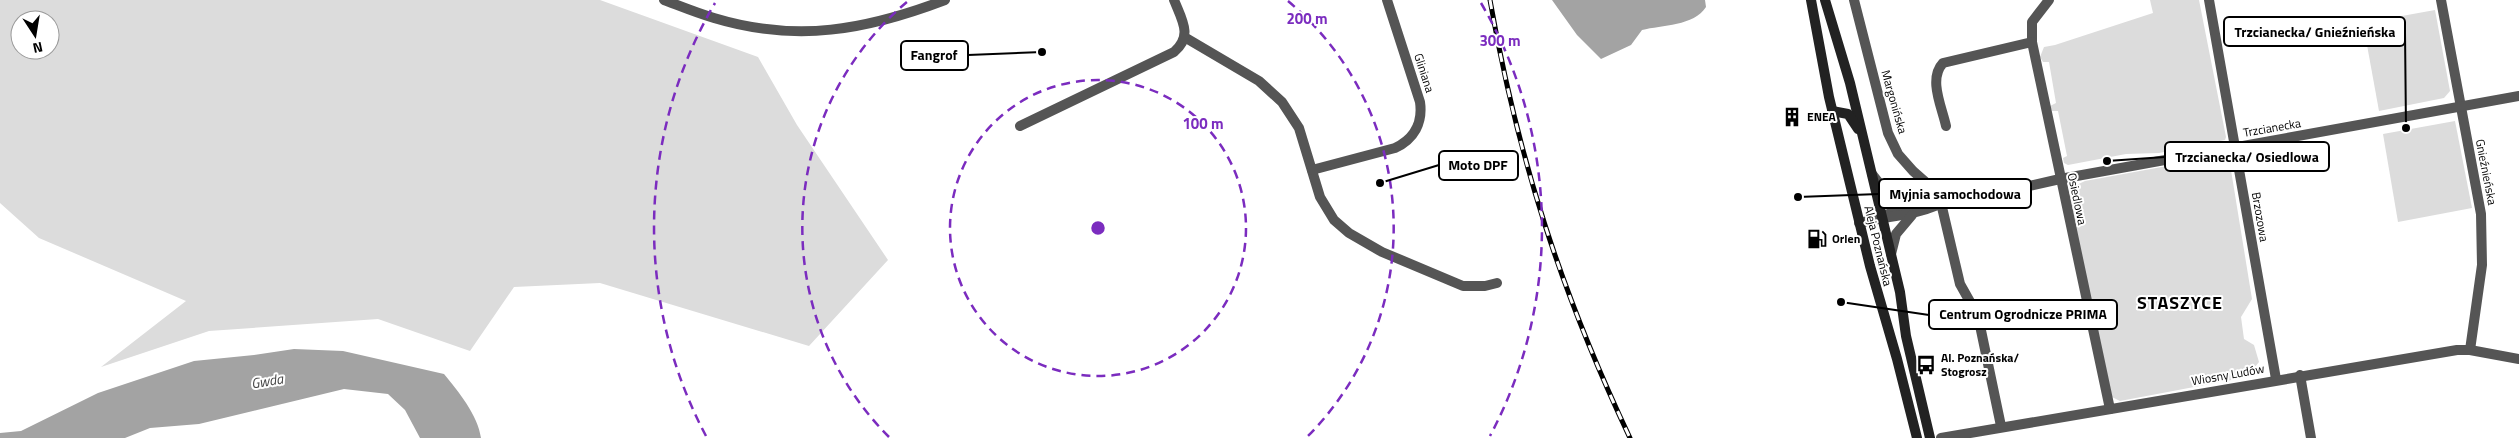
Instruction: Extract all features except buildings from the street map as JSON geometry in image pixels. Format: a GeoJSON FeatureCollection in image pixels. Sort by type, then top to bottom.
{"type":"FeatureCollection","features":[{"type":"Feature","properties":{"kind":"main road","name":"Aleja Poznańska"},"geometry":{"type":"LineString","coordinates":[[1810,0],[1832,111],[1859,223],[1917,438]]}},
{"type":"Feature","properties":{"kind":"main road","name":"Aleja Poznańska"},"geometry":{"type":"LineString","coordinates":[[1825,0],[1850,83],[1872,174],[1900,292],[1908,344],[1930,438]]}},
{"type":"Feature","properties":{"kind":"main road"},"geometry":{"type":"LineString","coordinates":[[1832,111],[1848,114],[1862,136]]}},
{"type":"Feature","properties":{"kind":"street"},"geometry":{"type":"LineString","coordinates":[[664,0],[715,18],[756,27],[791,32],[820,32],[888,20],[946,0]]}},
{"type":"Feature","properties":{"kind":"street"},"geometry":{"type":"LineString","coordinates":[[1020,126],[1174,52],[1186,38],[1186,30],[1174,0]]}},
{"type":"Feature","properties":{"kind":"street","name":"Gliniana"},"geometry":{"type":"LineString","coordinates":[[1312,170],[1395,148],[1405,144],[1417,130],[1422,110],[1387,0]]}},
{"type":"Feature","properties":{"kind":"street","name":"Margonińska"},"geometry":{"type":"LineString","coordinates":[[1854,0],[1890,139],[1898,154],[1912,171],[1930,186],[1941,203],[1960,284],[1978,316],[2001,426]]}},
{"type":"Feature","properties":{"kind":"street","name":"Osiedlowa"},"geometry":{"type":"LineString","coordinates":[[2049,0],[2032,22],[2032,42],[2110,409]]}},
{"type":"Feature","properties":{"kind":"street","name":"Brzozowa"},"geometry":{"type":"LineString","coordinates":[[2209,0],[2276,380]]}},
{"type":"Feature","properties":{"kind":"street","name":"Gnieźnieńska"},"geometry":{"type":"LineString","coordinates":[[2441,0],[2481,214],[2483,249],[2470,350]]}},
{"type":"Feature","properties":{"kind":"street"},"geometry":{"type":"LineString","coordinates":[[1186,38],[1259,81],[1282,102],[1299,128],[1320,196],[1330,214],[1362,243],[1463,286],[1485,286],[1497,283]]}},
{"type":"Feature","properties":{"kind":"street"},"geometry":{"type":"LineString","coordinates":[[1946,126],[1936,82],[1936,72],[1943,63],[2032,42]]}},
{"type":"Feature","properties":{"kind":"street","name":"Trzcianecka"},"geometry":{"type":"LineString","coordinates":[[1882,217],[1909,204],[1941,203],[2060,179],[2519,96]]}},
{"type":"Feature","properties":{"kind":"street","name":"Trzcianecka"},"geometry":{"type":"LineString","coordinates":[[1872,174],[1886,192],[1909,204]]}},
{"type":"Feature","properties":{"kind":"street","name":"Trzcianecka"},"geometry":{"type":"LineString","coordinates":[[1882,217],[1912,215],[1941,203]]}},
{"type":"Feature","properties":{"kind":"street","name":"Trzcianecka"},"geometry":{"type":"LineString","coordinates":[[1891,254],[1896,234],[1912,215]]}},
{"type":"Feature","properties":{"kind":"street"},"geometry":{"type":"LineString","coordinates":[[1859,223],[1882,217]]}},
{"type":"Feature","properties":{"kind":"street","name":"Wiosny Ludów"},"geometry":{"type":"LineString","coordinates":[[1942,438],[2001,426],[2110,409],[2300,375],[2470,350],[2519,359]]}},
{"type":"Feature","properties":{"kind":"street"},"geometry":{"type":"LineString","coordinates":[[2300,375],[2311,438]]}},
{"type":"Feature","properties":{"kind":"shaded area"},"geometry":{"type":"Polygon","coordinates":[[[0,0],[600,0],[758,57],[797,125],[888,260],[809,346],[600,283],[514,287],[470,351],[378,319],[209,331],[101,367],[186,301],[39,238],[0,203],[0,0]]]}},
{"type":"Feature","properties":{"kind":"shaded area"},"geometry":{"type":"Polygon","coordinates":[[[2150,0],[2199,0],[2226,137],[2225,140],[2159,153],[2126,154],[2068,165],[2064,163],[2063,158],[2067,156],[2058,111],[2052,111],[2050,106],[2056,103],[2049,62],[2043,62],[2040,57],[2044,47],[2153,13],[2150,0]]]}},
{"type":"Feature","properties":{"kind":"shaded area"},"geometry":{"type":"Polygon","coordinates":[[[2435,10],[2450,91],[2444,98],[2379,111],[2363,23],[2435,10]]]}},
{"type":"Feature","properties":{"kind":"shaded area"},"geometry":{"type":"Polygon","coordinates":[[[2455,121],[2472,208],[2398,222],[2383,134],[2455,121]]]}},
{"type":"Feature","properties":{"kind":"shaded area"},"geometry":{"type":"Polygon","coordinates":[[[2211,158],[2230,164],[2252,299],[2241,317],[2244,339],[2254,345],[2259,362],[2247,377],[2120,401],[2112,397],[2069,199],[2070,188],[2085,181],[2211,158]]]}},
{"type":"Feature","properties":{"kind":"water"},"geometry":{"type":"Polygon","coordinates":[[[1552,0],[1705,0],[1706,7],[1694,18],[1686,21],[1642,30],[1631,45],[1601,59],[1577,35],[1552,0]]]}},
{"type":"Feature","properties":{"kind":"water","name":"Gwda"},"geometry":{"type":"Polygon","coordinates":[[[294,349],[343,351],[444,374],[472,412],[481,438],[420,438],[405,410],[388,394],[344,389],[199,424],[150,428],[125,438],[0,438],[0,433],[21,431],[98,393],[194,361],[294,349]]]}},
{"type":"Feature","properties":{"kind":"railway"},"geometry":{"type":"LineString","coordinates":[[1490,0],[1514,115],[1528,170],[1545,224],[1583,330],[1630,438]]}},
{"type":"Feature","properties":{"kind":"place","name":"Fangrof"},"geometry":{"type":"Point","coordinates":[1042,52]}},
{"type":"Feature","properties":{"kind":"place","name":"ENEA"},"geometry":{"type":"Point","coordinates":[1792,117]}},
{"type":"Feature","properties":{"kind":"place","name":"Trzcianecka/ Gnieźnieńska"},"geometry":{"type":"Point","coordinates":[2406,128]}},
{"type":"Feature","properties":{"kind":"place","name":"Trzcianecka/ Osiedlowa"},"geometry":{"type":"Point","coordinates":[2107,161]}},
{"type":"Feature","properties":{"kind":"place","name":"Moto DPF"},"geometry":{"type":"Point","coordinates":[1380,183]}},
{"type":"Feature","properties":{"kind":"place","name":"Myjnia samochodowa"},"geometry":{"type":"Point","coordinates":[1798,197]}},
{"type":"Feature","properties":{"kind":"place","name":"Orlen"},"geometry":{"type":"Point","coordinates":[1817,239]}},
{"type":"Feature","properties":{"kind":"place","name":"Centrum Ogrodnicze PRIMA"},"geometry":{"type":"Point","coordinates":[1841,302]}},
{"type":"Feature","properties":{"kind":"place","name":"Al. Poznańska/ Stogrosz"},"geometry":{"type":"Point","coordinates":[1926,365]}},
{"type":"Feature","properties":{"kind":"district","name":"STASZYCE"},"geometry":{"type":"Point","coordinates":[2180,303]}}]}
